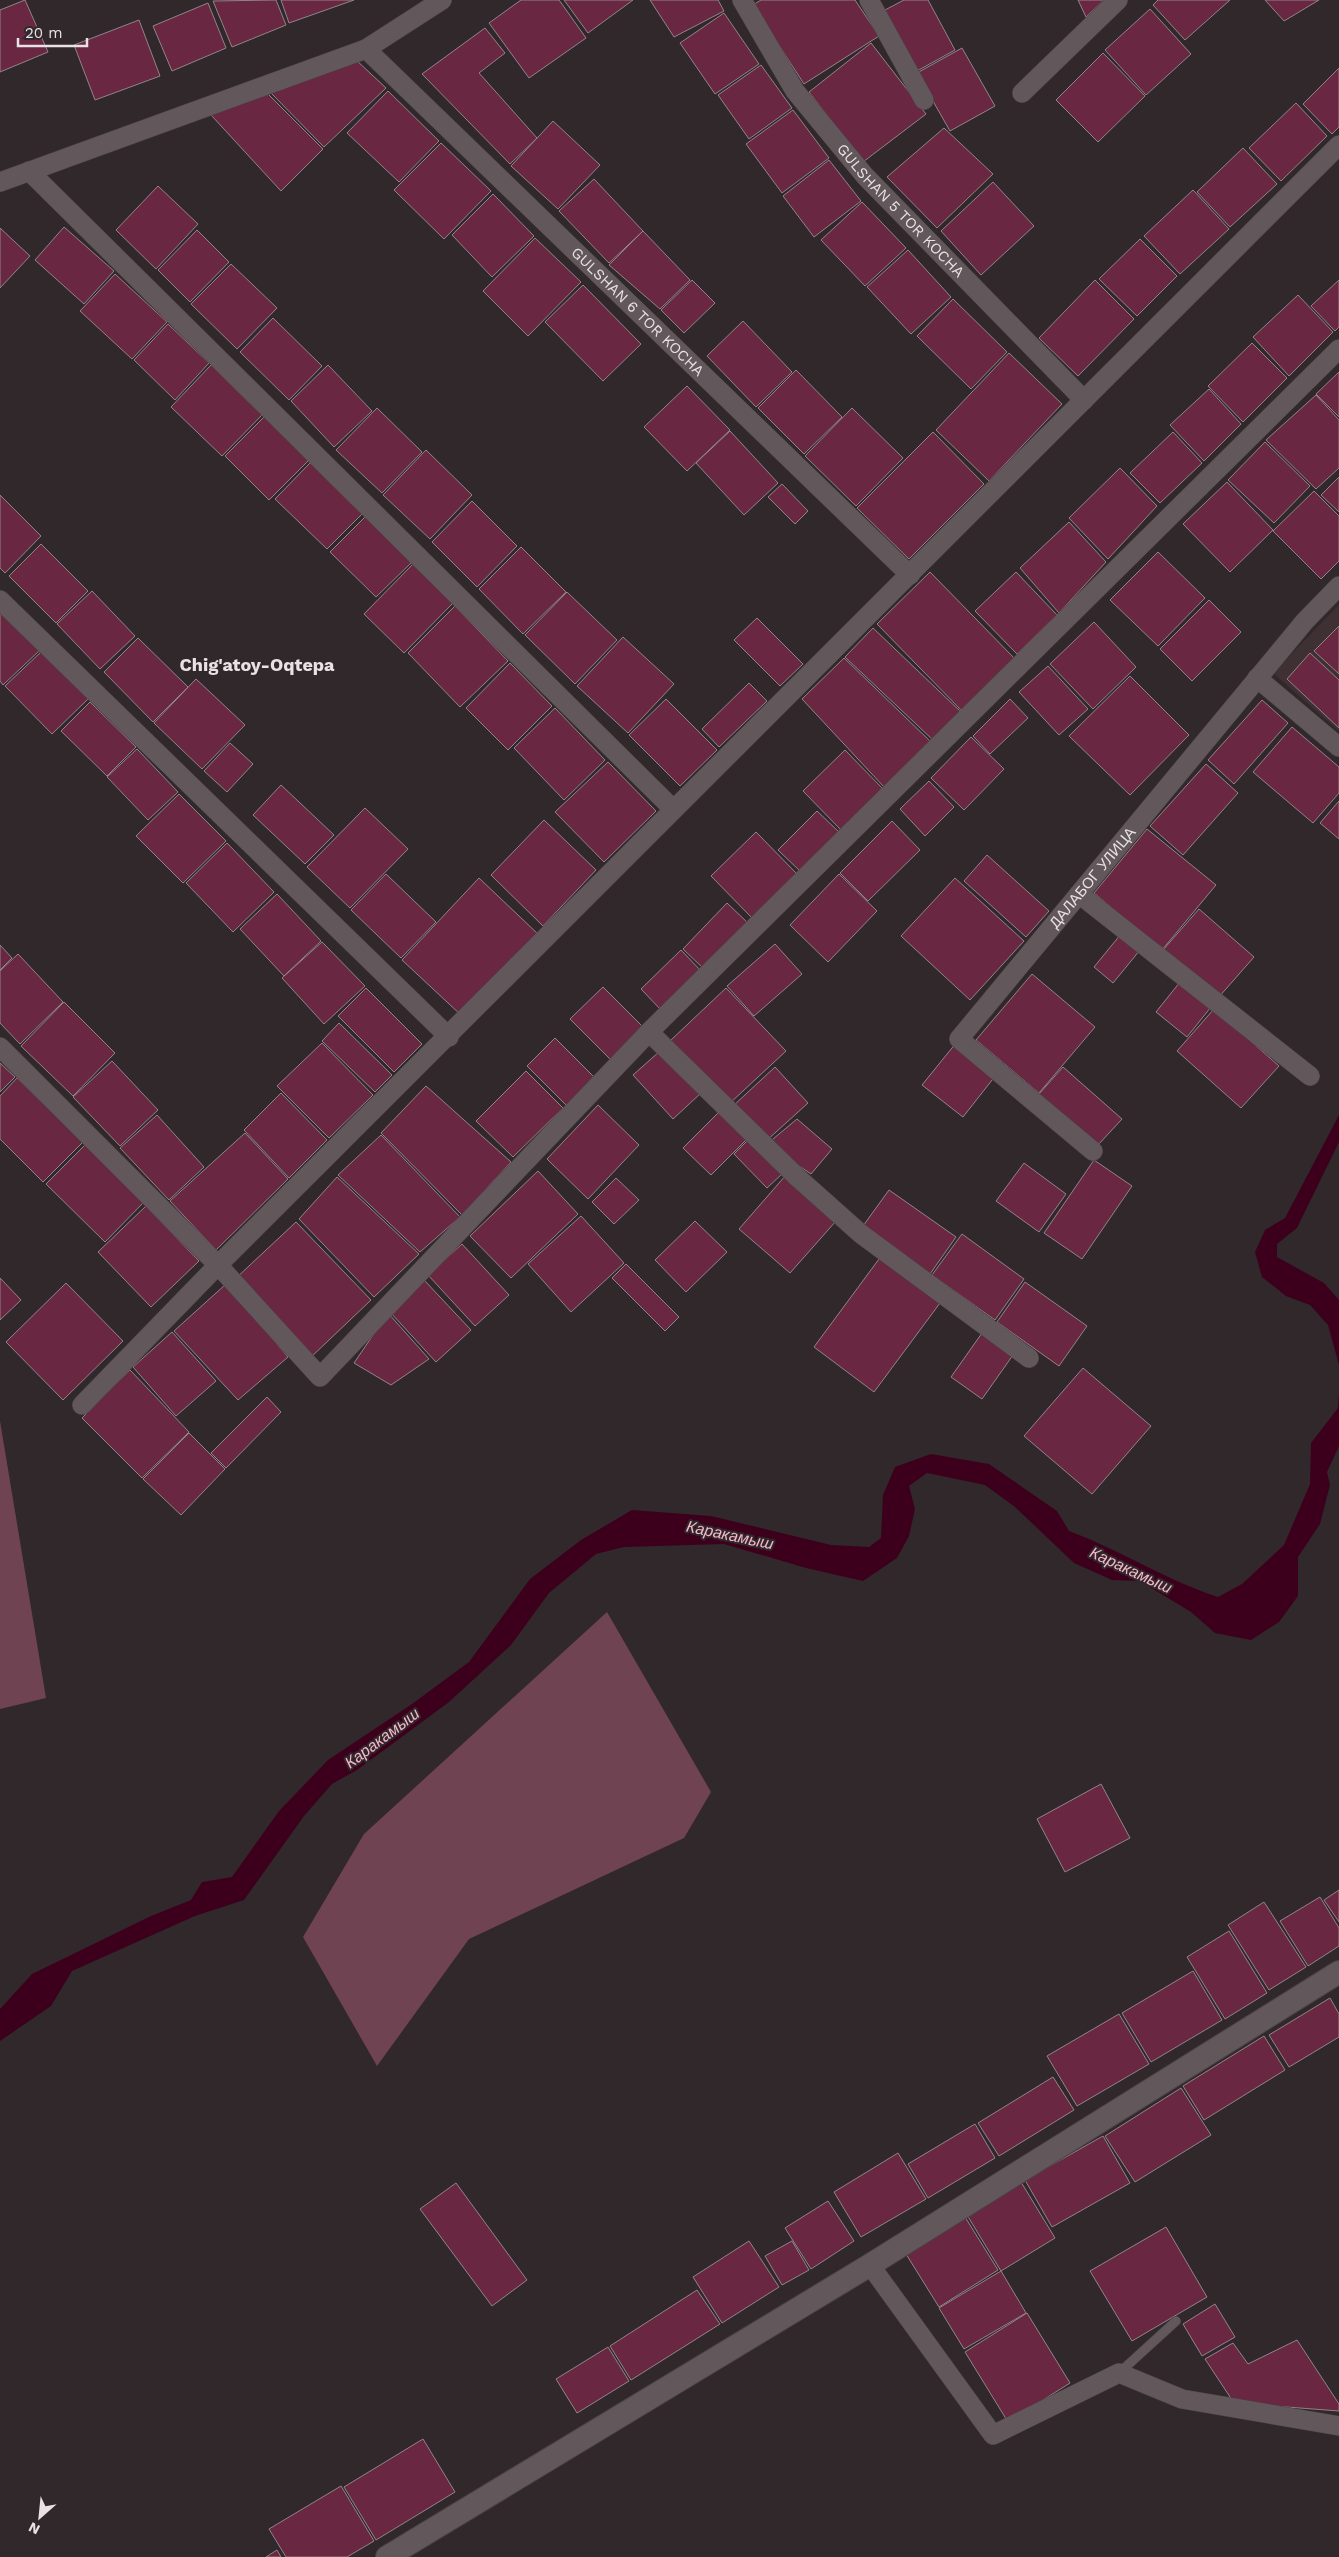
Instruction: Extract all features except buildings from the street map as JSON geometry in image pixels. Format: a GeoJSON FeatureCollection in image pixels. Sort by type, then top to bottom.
{"type":"FeatureCollection","features":[{"type":"Feature","properties":{"kind":"street"},"geometry":{"type":"LineString","coordinates":[[0,182],[366,49],[442,0]]}},
{"type":"Feature","properties":{"kind":"street","name":"GULSHAN 5 TOR KOCHA"},"geometry":{"type":"LineString","coordinates":[[742,0],[795,91],[865,176],[1084,400]]}},
{"type":"Feature","properties":{"kind":"street"},"geometry":{"type":"LineString","coordinates":[[869,0],[924,100]]}},
{"type":"Feature","properties":{"kind":"street"},"geometry":{"type":"LineString","coordinates":[[1022,93],[1118,0]]}},
{"type":"Feature","properties":{"kind":"street","name":"GULSHAN 6 TOR KOCHA"},"geometry":{"type":"LineString","coordinates":[[366,49],[910,575]]}},
{"type":"Feature","properties":{"kind":"street"},"geometry":{"type":"LineString","coordinates":[[82,1405],[218,1265],[449,1037],[673,809],[910,575],[1339,145]]}},
{"type":"Feature","properties":{"kind":"street"},"geometry":{"type":"LineString","coordinates":[[28,171],[673,809]]}},
{"type":"Feature","properties":{"kind":"street"},"geometry":{"type":"LineString","coordinates":[[0,1047],[218,1265],[320,1376],[649,1032],[1339,349]]}},
{"type":"Feature","properties":{"kind":"street","name":"ДАЛАБОГ УЛИЦА"},"geometry":{"type":"LineString","coordinates":[[1093,1151],[959,1039],[1257,678],[1305,621],[1339,586]]}},
{"type":"Feature","properties":{"kind":"street"},"geometry":{"type":"LineString","coordinates":[[0,600],[449,1037]]}},
{"type":"Feature","properties":{"kind":"street"},"geometry":{"type":"LineString","coordinates":[[1257,678],[1339,746]]}},
{"type":"Feature","properties":{"kind":"street"},"geometry":{"type":"LineString","coordinates":[[1079,894],[1310,1076]]}},
{"type":"Feature","properties":{"kind":"street"},"geometry":{"type":"LineString","coordinates":[[649,1032],[797,1178],[861,1234],[1029,1358]]}},
{"type":"Feature","properties":{"kind":"street"},"geometry":{"type":"LineString","coordinates":[[387,2557],[870,2264],[1339,1972]]}},
{"type":"Feature","properties":{"kind":"street"},"geometry":{"type":"LineString","coordinates":[[870,2264],[993,2435],[1119,2373],[1182,2398],[1339,2426]]}},
{"type":"Feature","properties":{"kind":"lane"},"geometry":{"type":"LineString","coordinates":[[1119,2373],[1176,2321]]}},
{"type":"Feature","properties":{"kind":"shaded area"},"geometry":{"type":"Polygon","coordinates":[[[1339,605],[1339,731],[1273,673],[1339,605]]]}},
{"type":"Feature","properties":{"kind":"shaded area"},"geometry":{"type":"Polygon","coordinates":[[[0,1421],[46,1698],[0,1709],[0,1421]]]}},
{"type":"Feature","properties":{"kind":"shaded area"},"geometry":{"type":"Polygon","coordinates":[[[607,1612],[711,1792],[684,1838],[469,1939],[377,2066],[303,1937],[364,1834],[607,1612]]]}},
{"type":"Feature","properties":{"kind":"water"},"geometry":{"type":"Polygon","coordinates":[[[1339,1115],[1339,1142],[1297,1228],[1277,1244],[1277,1257],[1324,1283],[1339,1300],[1339,1365],[1328,1325],[1310,1305],[1286,1296],[1262,1277],[1255,1252],[1265,1230],[1285,1218],[1339,1115]]]}},
{"type":"Feature","properties":{"kind":"water","name":"Каракамыш"},"geometry":{"type":"Polygon","coordinates":[[[1339,1392],[1339,1446],[1327,1472],[1330,1485],[1320,1524],[1298,1557],[1298,1596],[1279,1622],[1251,1640],[1215,1633],[1191,1612],[1140,1581],[1112,1580],[1074,1563],[1015,1507],[985,1485],[927,1473],[909,1486],[915,1509],[909,1536],[897,1558],[863,1581],[806,1568],[724,1544],[624,1547],[596,1554],[549,1593],[511,1645],[449,1702],[357,1770],[332,1784],[304,1816],[244,1900],[195,1916],[72,1971],[51,2006],[0,2041],[0,2009],[32,1974],[151,1916],[191,1900],[202,1882],[232,1877],[279,1811],[328,1760],[412,1704],[469,1662],[530,1579],[581,1540],[632,1510],[711,1516],[831,1545],[869,1547],[881,1538],[883,1495],[895,1467],[931,1454],[989,1464],[1057,1511],[1069,1531],[1180,1582],[1218,1597],[1242,1584],[1284,1545],[1310,1484],[1311,1443],[1338,1408],[1339,1392]]]}},
{"type":"Feature","properties":{"kind":"district","name":"Chig'atoy-Oqtepa"},"geometry":{"type":"Point","coordinates":[257,664]}}]}
